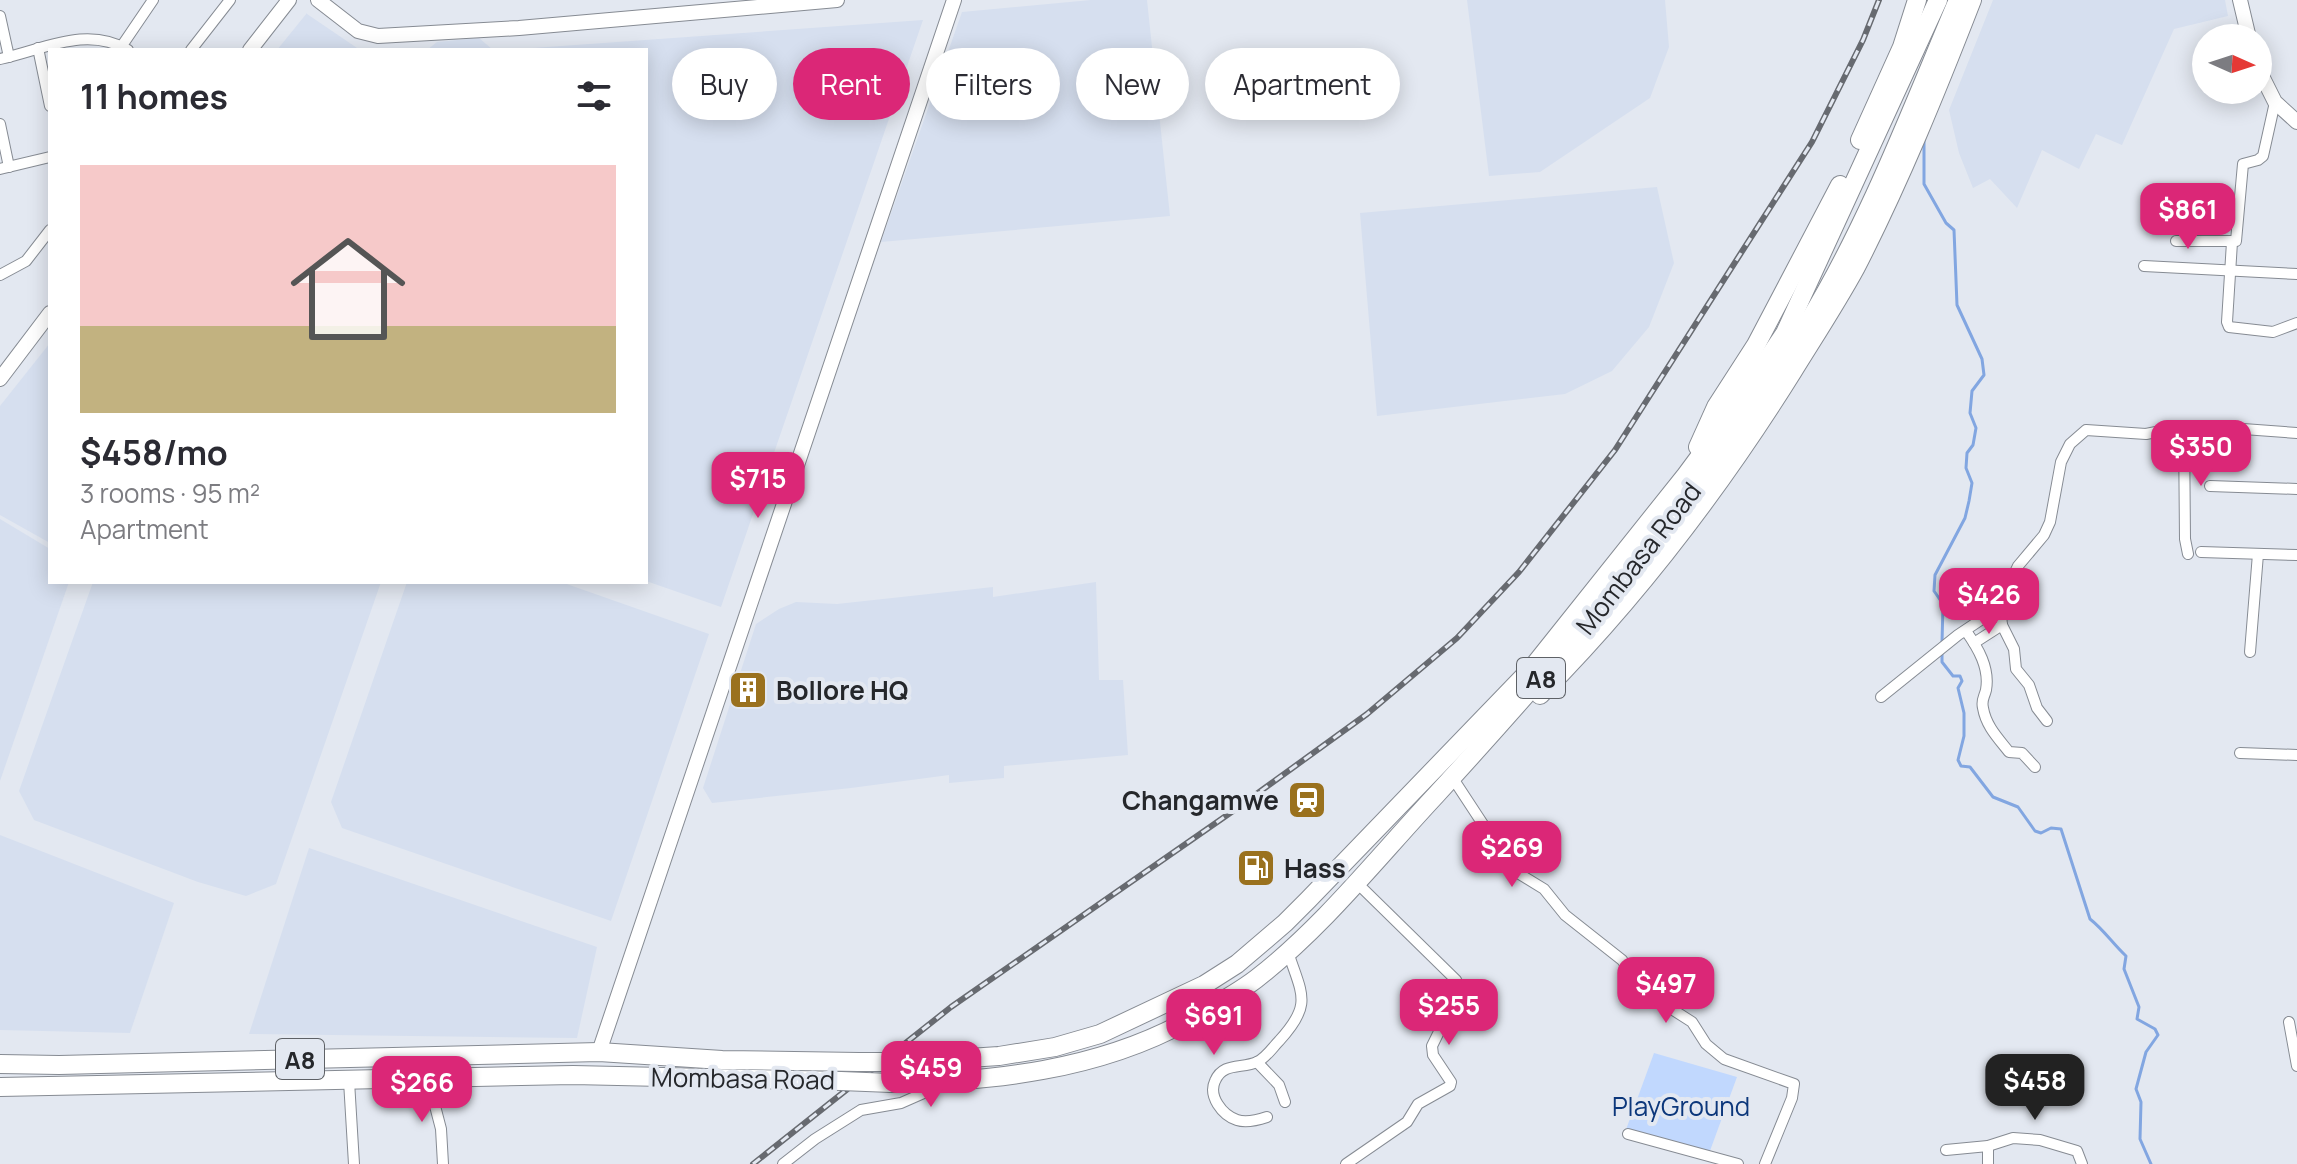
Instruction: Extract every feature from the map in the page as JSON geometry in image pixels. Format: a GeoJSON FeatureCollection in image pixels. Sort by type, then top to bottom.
{"type":"FeatureCollection","features":[{"type":"Feature","properties":{"kind":"highway"},"geometry":{"type":"LineString","coordinates":[[1686,475],[1716,407],[1756,345],[1838,191],[1902,47],[1917,0]]}},
{"type":"Feature","properties":{"kind":"highway","name":"Mombasa Road"},"geometry":{"type":"LineString","coordinates":[[0,1064],[599,1052],[722,1060],[909,1062],[999,1056],[1055,1047],[1100,1034],[1204,985],[1237,964],[1285,923],[1532,668],[1686,475],[1785,333],[1938,0]]}},
{"type":"Feature","properties":{"kind":"highway","name":"Mombasa Road"},"geometry":{"type":"LineString","coordinates":[[0,1087],[573,1075],[948,1082],[1073,1064],[1134,1045],[1184,1023],[1253,981],[1288,952],[1476,751],[1643,556],[1771,381],[1810,318],[1907,127],[1958,0]]}},
{"type":"Feature","properties":{"kind":"highway"},"geometry":{"type":"LineString","coordinates":[[1476,751],[1526,710],[1592,642],[1637,590],[1747,444],[1855,268],[1910,149],[1972,0]]}},
{"type":"Feature","properties":{"kind":"street"},"geometry":{"type":"LineString","coordinates":[[124,48],[153,0]]}},
{"type":"Feature","properties":{"kind":"street"},"geometry":{"type":"LineString","coordinates":[[193,48],[230,0]]}},
{"type":"Feature","properties":{"kind":"street"},"geometry":{"type":"LineString","coordinates":[[252,48],[289,0]]}},
{"type":"Feature","properties":{"kind":"street"},"geometry":{"type":"LineString","coordinates":[[318,0],[358,31],[378,36],[519,28],[837,0]]}},
{"type":"Feature","properties":{"kind":"street"},"geometry":{"type":"LineString","coordinates":[[599,1052],[954,0]]}},
{"type":"Feature","properties":{"kind":"street"},"geometry":{"type":"LineString","coordinates":[[2240,0],[2246,24]]}},
{"type":"Feature","properties":{"kind":"street"},"geometry":{"type":"LineString","coordinates":[[0,16],[4,58],[77,39],[93,38],[120,48]]}},
{"type":"Feature","properties":{"kind":"street"},"geometry":{"type":"LineString","coordinates":[[38,48],[48,96]]}},
{"type":"Feature","properties":{"kind":"street"},"geometry":{"type":"LineString","coordinates":[[2272,96],[2297,122]]}},
{"type":"Feature","properties":{"kind":"street"},"geometry":{"type":"LineString","coordinates":[[2176,241],[2232,242],[2237,238],[2243,164],[2263,156],[2275,102]]}},
{"type":"Feature","properties":{"kind":"street"},"geometry":{"type":"LineString","coordinates":[[0,124],[4,168],[48,157]]}},
{"type":"Feature","properties":{"kind":"street"},"geometry":{"type":"LineString","coordinates":[[0,275],[26,261],[48,233]]}},
{"type":"Feature","properties":{"kind":"street"},"geometry":{"type":"LineString","coordinates":[[2232,242],[2229,327],[2273,332],[2297,323]]}},
{"type":"Feature","properties":{"kind":"street"},"geometry":{"type":"LineString","coordinates":[[2144,266],[2297,274]]}},
{"type":"Feature","properties":{"kind":"street"},"geometry":{"type":"LineString","coordinates":[[0,379],[48,316]]}},
{"type":"Feature","properties":{"kind":"street"},"geometry":{"type":"LineString","coordinates":[[2047,721],[2037,708],[2029,685],[2016,669],[2014,649],[2002,625],[2000,607],[2018,566],[2044,535],[2050,522],[2061,462],[2070,444],[2086,430],[2146,434],[2184,427],[2216,427],[2297,433]]}},
{"type":"Feature","properties":{"kind":"street"},"geometry":{"type":"LineString","coordinates":[[2184,427],[2185,539],[2188,554]]}},
{"type":"Feature","properties":{"kind":"street"},"geometry":{"type":"LineString","coordinates":[[2210,486],[2297,489]]}},
{"type":"Feature","properties":{"kind":"street"},"geometry":{"type":"LineString","coordinates":[[2201,552],[2297,555]]}},
{"type":"Feature","properties":{"kind":"street"},"geometry":{"type":"LineString","coordinates":[[2250,652],[2258,554]]}},
{"type":"Feature","properties":{"kind":"street"},"geometry":{"type":"LineString","coordinates":[[1881,697],[1927,659],[2000,607]]}},
{"type":"Feature","properties":{"kind":"street"},"geometry":{"type":"LineString","coordinates":[[1974,643],[2002,625]]}},
{"type":"Feature","properties":{"kind":"street"},"geometry":{"type":"LineString","coordinates":[[1962,633],[1980,652],[1986,670],[1986,690],[1982,701],[1986,720],[2009,752],[2024,755],[2035,767]]}},
{"type":"Feature","properties":{"kind":"street"},"geometry":{"type":"LineString","coordinates":[[2240,753],[2297,755]]}},
{"type":"Feature","properties":{"kind":"street"},"geometry":{"type":"LineString","coordinates":[[1452,777],[1513,870],[1544,889],[1565,915],[1622,960],[1645,992],[1692,1022],[1706,1044],[1724,1059],[1795,1085],[1765,1164]]}},
{"type":"Feature","properties":{"kind":"street"},"geometry":{"type":"LineString","coordinates":[[1346,1164],[1407,1122],[1418,1104],[1450,1086],[1451,1082],[1433,1055],[1432,1046],[1460,989],[1456,980],[1355,882]]}},
{"type":"Feature","properties":{"kind":"street"},"geometry":{"type":"LineString","coordinates":[[1267,1117],[1243,1121],[1231,1117],[1220,1107],[1212,1088],[1215,1079],[1228,1067],[1257,1062],[1292,1026],[1303,1008],[1288,952]]}},
{"type":"Feature","properties":{"kind":"street"},"geometry":{"type":"LineString","coordinates":[[2289,1022],[2297,1066]]}},
{"type":"Feature","properties":{"kind":"street"},"geometry":{"type":"LineString","coordinates":[[1257,1062],[1279,1085],[1285,1102]]}},
{"type":"Feature","properties":{"kind":"street"},"geometry":{"type":"LineString","coordinates":[[428,1079],[441,1129],[443,1164]]}},
{"type":"Feature","properties":{"kind":"street"},"geometry":{"type":"LineString","coordinates":[[349,1081],[354,1164]]}},
{"type":"Feature","properties":{"kind":"street"},"geometry":{"type":"LineString","coordinates":[[783,1164],[861,1110],[914,1099],[948,1082]]}},
{"type":"Feature","properties":{"kind":"street"},"geometry":{"type":"LineString","coordinates":[[1628,1134],[1738,1164]]}},
{"type":"Feature","properties":{"kind":"street"},"geometry":{"type":"LineString","coordinates":[[1946,1150],[1988,1146],[2013,1138],[2040,1140],[2077,1151],[2082,1164]]}},
{"type":"Feature","properties":{"kind":"street"},"geometry":{"type":"LineString","coordinates":[[1988,1146],[1988,1164]]}},
{"type":"Feature","properties":{"kind":"shaded area"},"geometry":{"type":"Polygon","coordinates":[[[1091,0],[1147,0],[1152,48],[1076,48],[1076,120],[1160,120],[1170,216],[881,242],[926,114],[926,120],[1060,120],[1060,48],[949,48],[962,12],[1091,0]]]}},
{"type":"Feature","properties":{"kind":"shaded area"},"geometry":{"type":"Polygon","coordinates":[[[1467,0],[1665,0],[1669,47],[1650,98],[1540,172],[1489,176],[1467,0]]]}},
{"type":"Feature","properties":{"kind":"shaded area"},"geometry":{"type":"Polygon","coordinates":[[[1993,0],[2225,0],[2228,16],[2174,29],[2122,145],[2096,134],[2079,169],[2042,150],[2017,208],[1990,179],[1973,188],[1959,153],[1949,110],[1993,0]]]}},
{"type":"Feature","properties":{"kind":"shaded area"},"geometry":{"type":"Polygon","coordinates":[[[307,13],[357,48],[279,48],[307,13]]]}},
{"type":"Feature","properties":{"kind":"shaded area"},"geometry":{"type":"Polygon","coordinates":[[[923,20],[910,58],[910,48],[793,48],[793,120],[889,120],[721,607],[648,582],[648,48],[533,48],[923,20]]]}},
{"type":"Feature","properties":{"kind":"shaded area"},"geometry":{"type":"Polygon","coordinates":[[[479,38],[491,48],[430,48],[437,42],[479,38]]]}},
{"type":"Feature","properties":{"kind":"shaded area"},"geometry":{"type":"Polygon","coordinates":[[[1657,187],[1674,263],[1649,327],[1612,371],[1565,394],[1377,416],[1360,213],[1657,187]]]}},
{"type":"Feature","properties":{"kind":"shaded area"},"geometry":{"type":"Polygon","coordinates":[[[48,346],[48,542],[0,515],[0,406],[48,346]]]}},
{"type":"Feature","properties":{"kind":"shaded area"},"geometry":{"type":"Polygon","coordinates":[[[0,519],[48,548],[48,584],[68,584],[0,781],[0,519]]]}},
{"type":"Feature","properties":{"kind":"shaded area"},"geometry":{"type":"Polygon","coordinates":[[[1096,582],[1099,680],[1123,680],[1128,755],[1004,766],[1004,778],[949,783],[949,775],[712,803],[703,788],[756,624],[779,609],[796,602],[837,604],[993,587],[993,597],[1096,582]]]}},
{"type":"Feature","properties":{"kind":"shaded area"},"geometry":{"type":"Polygon","coordinates":[[[92,584],[380,584],[276,884],[246,896],[198,882],[34,820],[19,791],[92,584]]]}},
{"type":"Feature","properties":{"kind":"shaded area"},"geometry":{"type":"Polygon","coordinates":[[[406,584],[567,584],[709,634],[611,921],[342,828],[331,802],[406,584]]]}},
{"type":"Feature","properties":{"kind":"shaded area"},"geometry":{"type":"Polygon","coordinates":[[[0,835],[174,903],[130,1033],[0,1030],[0,835]]]}},
{"type":"Feature","properties":{"kind":"shaded area"},"geometry":{"type":"Polygon","coordinates":[[[309,848],[597,947],[577,1038],[249,1034],[309,848]]]}},
{"type":"Feature","properties":{"kind":"green space","name":"PlayGround"},"geometry":{"type":"Polygon","coordinates":[[[1654,1053],[1737,1077],[1707,1159],[1624,1135],[1654,1053]]]}},
{"type":"Feature","properties":{"kind":"waterway"},"geometry":{"type":"LineString","coordinates":[[1924,138],[1924,184],[1946,223],[1954,230],[1957,305],[1982,359],[1984,375],[1972,391],[1970,413],[1976,428],[1973,445],[1967,453],[1966,468],[1972,483],[1965,518],[1935,575],[1934,591],[1943,604],[1942,643]]}},
{"type":"Feature","properties":{"kind":"waterway"},"geometry":{"type":"LineString","coordinates":[[1942,651],[1942,662],[1953,676],[1960,676],[1962,681],[1958,688],[1964,713],[1964,736],[1958,760],[1961,766],[1970,767],[1993,797],[2018,807],[2035,831],[2041,833],[2051,828],[2061,829],[2090,919],[2126,956],[2124,969],[2139,1007],[2137,1019],[2155,1029],[2158,1035],[2146,1052],[2136,1089],[2141,1102],[2140,1139],[2151,1164]]}},
{"type":"Feature","properties":{"kind":"railway"},"geometry":{"type":"LineString","coordinates":[[753,1164],[951,1007],[1367,714],[1457,638],[1519,572],[1615,450],[1812,142],[1863,40],[1879,0]]}},
{"type":"Feature","properties":{"kind":"place","name":"Bollore HQ"},"geometry":{"type":"Point","coordinates":[748,690]}},
{"type":"Feature","properties":{"kind":"place","name":"Changamwe"},"geometry":{"type":"Point","coordinates":[1307,800]}},
{"type":"Feature","properties":{"kind":"place","name":"Hass"},"geometry":{"type":"Point","coordinates":[1256,868]}}]}
